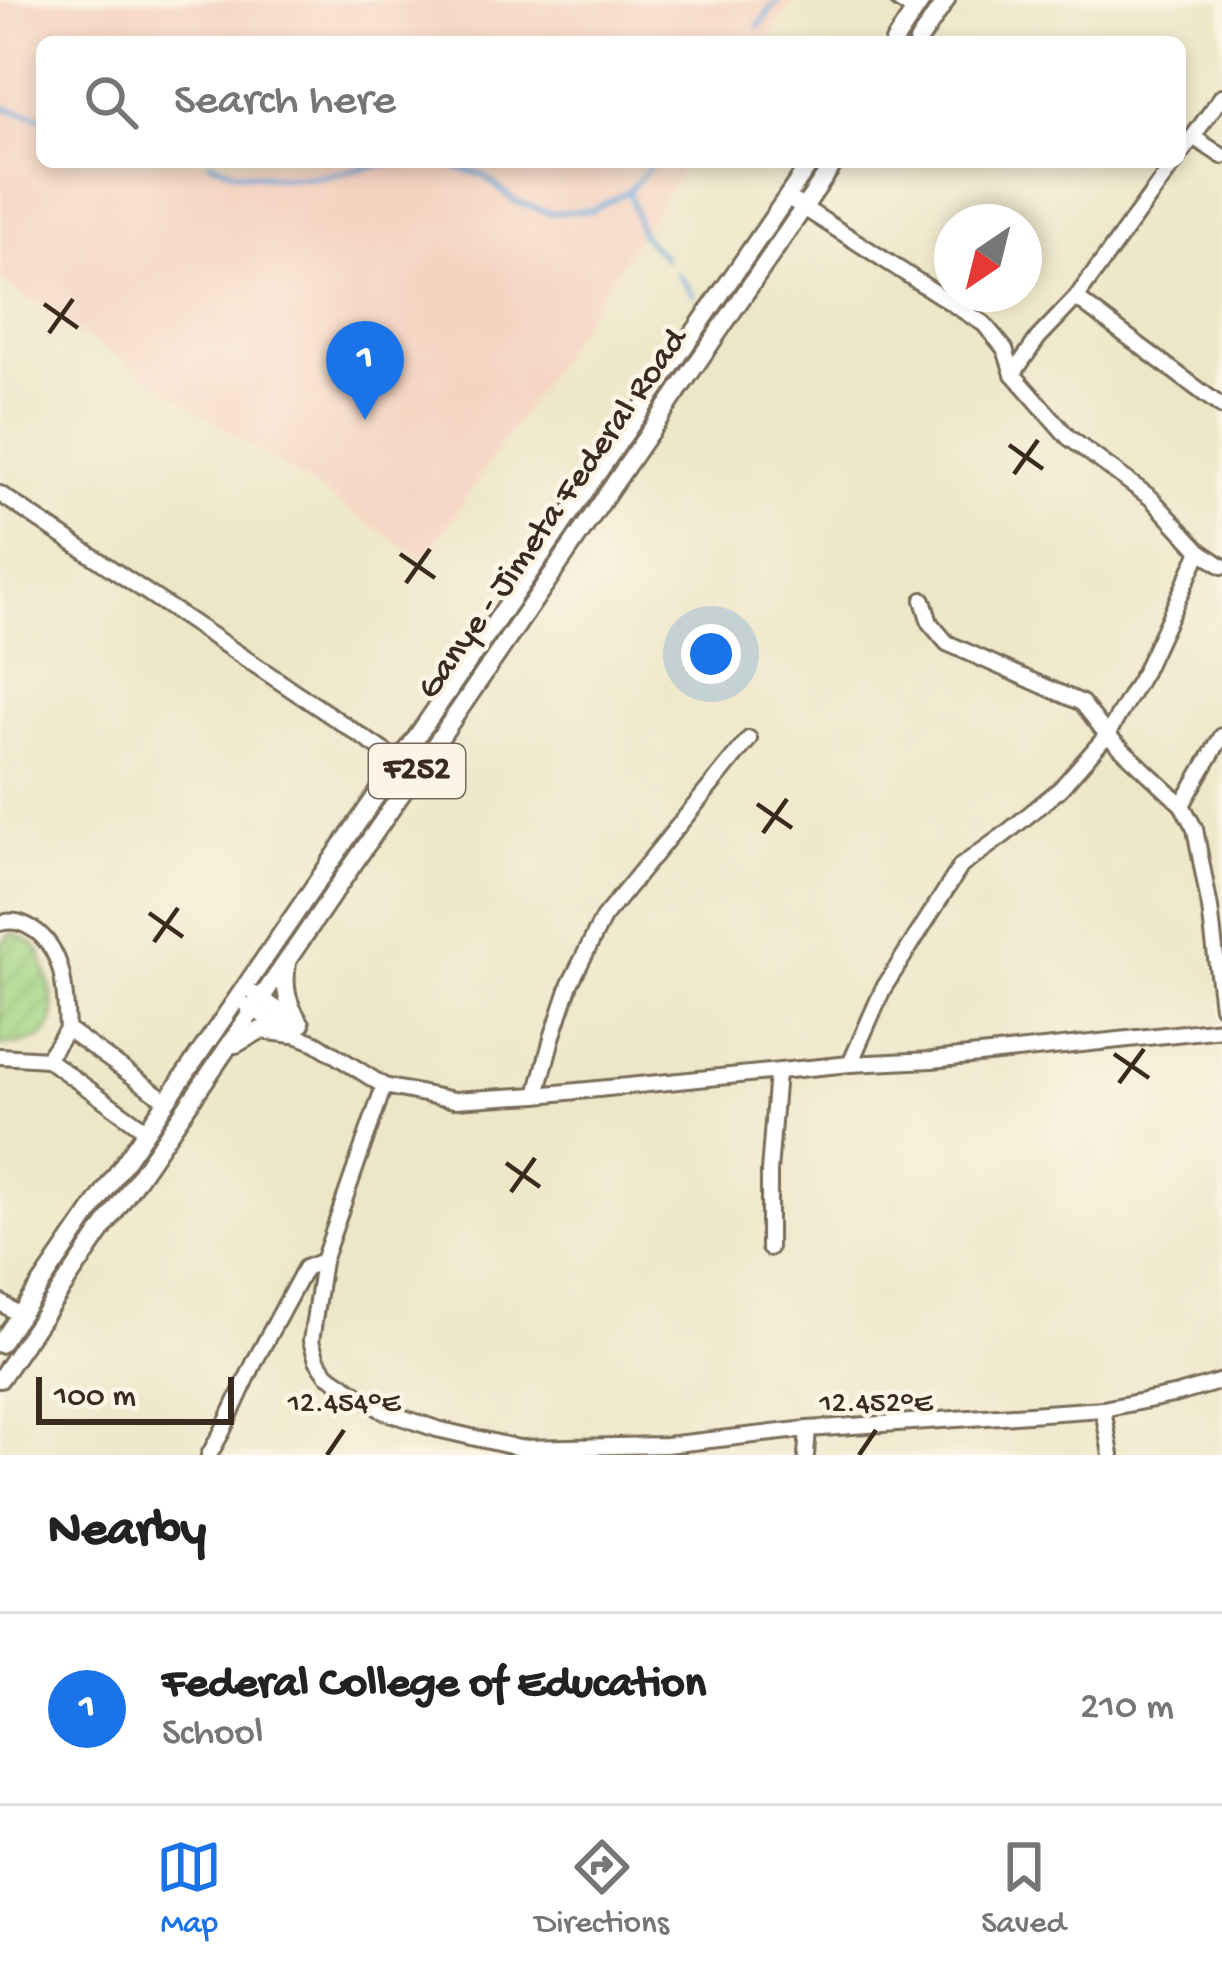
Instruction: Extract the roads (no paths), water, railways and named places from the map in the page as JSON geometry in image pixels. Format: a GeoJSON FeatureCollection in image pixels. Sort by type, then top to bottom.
{"type":"FeatureCollection","features":[{"type":"Feature","properties":{"kind":"main road"},"geometry":{"type":"LineString","coordinates":[[922,36],[946,0]]}},
{"type":"Feature","properties":{"kind":"main road"},"geometry":{"type":"LineString","coordinates":[[898,36],[919,5]]}},
{"type":"Feature","properties":{"kind":"main road","name":"Ganye - Jimeta Federal Road"},"geometry":{"type":"LineString","coordinates":[[0,1344],[807,168]]}},
{"type":"Feature","properties":{"kind":"main road","name":"Ganye - Jimeta Federal Road"},"geometry":{"type":"LineString","coordinates":[[0,1379],[831,168]]}},
{"type":"Feature","properties":{"kind":"main road"},"geometry":{"type":"LineString","coordinates":[[485,638],[501,649]]}},
{"type":"Feature","properties":{"kind":"main road"},"geometry":{"type":"LineString","coordinates":[[218,1061],[252,1033],[297,1029],[284,986],[288,959]]}},
{"type":"Feature","properties":{"kind":"street"},"geometry":{"type":"LineString","coordinates":[[898,0],[919,5]]}},
{"type":"Feature","properties":{"kind":"street"},"geometry":{"type":"LineString","coordinates":[[1186,146],[1222,96]]}},
{"type":"Feature","properties":{"kind":"street"},"geometry":{"type":"LineString","coordinates":[[1193,137],[1222,156]]}},
{"type":"Feature","properties":{"kind":"street"},"geometry":{"type":"LineString","coordinates":[[1013,374],[1038,338],[1076,298],[1170,168]]}},
{"type":"Feature","properties":{"kind":"street"},"geometry":{"type":"LineString","coordinates":[[788,197],[984,324],[1005,349],[1013,374],[1068,436],[1151,498],[1200,551],[1222,566]]}},
{"type":"Feature","properties":{"kind":"street"},"geometry":{"type":"LineString","coordinates":[[1076,298],[1222,407]]}},
{"type":"Feature","properties":{"kind":"street"},"geometry":{"type":"LineString","coordinates":[[0,494],[400,762]]}},
{"type":"Feature","properties":{"kind":"street"},"geometry":{"type":"LineString","coordinates":[[850,1064],[883,989],[961,866],[1060,788],[1107,735],[1144,672],[1200,551]]}},
{"type":"Feature","properties":{"kind":"street"},"geometry":{"type":"LineString","coordinates":[[923,600],[930,622],[947,643],[1082,703],[1107,735],[1182,805],[1195,829],[1222,1007]]}},
{"type":"Feature","properties":{"kind":"street"},"geometry":{"type":"LineString","coordinates":[[1182,805],[1222,736]]}},
{"type":"Feature","properties":{"kind":"street"},"geometry":{"type":"LineString","coordinates":[[537,1095],[570,984],[603,918],[749,739]]}},
{"type":"Feature","properties":{"kind":"street"},"geometry":{"type":"LineString","coordinates":[[0,923],[10,920],[30,927],[47,940],[59,961],[67,1029],[47,1059]]}},
{"type":"Feature","properties":{"kind":"street"},"geometry":{"type":"LineString","coordinates":[[241,993],[384,1086],[454,1100],[932,1060],[1222,1029]]}},
{"type":"Feature","properties":{"kind":"street"},"geometry":{"type":"LineString","coordinates":[[67,1029],[166,1101]]}},
{"type":"Feature","properties":{"kind":"street"},"geometry":{"type":"LineString","coordinates":[[0,1056],[47,1059],[148,1131]]}},
{"type":"Feature","properties":{"kind":"street"},"geometry":{"type":"LineString","coordinates":[[769,1248],[777,1072]]}},
{"type":"Feature","properties":{"kind":"street"},"geometry":{"type":"LineString","coordinates":[[384,1086],[323,1261],[310,1342],[327,1374],[383,1411],[519,1452],[666,1445],[808,1429],[1103,1409],[1222,1381]]}},
{"type":"Feature","properties":{"kind":"street"},"geometry":{"type":"LineString","coordinates":[[209,1455],[296,1283],[305,1268],[323,1261]]}},
{"type":"Feature","properties":{"kind":"street"},"geometry":{"type":"LineString","coordinates":[[0,1302],[20,1316]]}},
{"type":"Feature","properties":{"kind":"street"},"geometry":{"type":"LineString","coordinates":[[1103,1409],[1111,1455]]}},
{"type":"Feature","properties":{"kind":"street"},"geometry":{"type":"LineString","coordinates":[[806,1455],[808,1429]]}},
{"type":"Feature","properties":{"kind":"waterway"},"geometry":{"type":"LineString","coordinates":[[758,27],[778,0]]}},
{"type":"Feature","properties":{"kind":"waterway"},"geometry":{"type":"LineString","coordinates":[[0,107],[36,116]]}},
{"type":"Feature","properties":{"kind":"waterway"},"geometry":{"type":"LineString","coordinates":[[226,168],[282,178],[365,168]]}},
{"type":"Feature","properties":{"kind":"waterway"},"geometry":{"type":"LineString","coordinates":[[457,168],[483,175],[514,201],[551,213],[592,210],[629,191],[649,168]]}},
{"type":"Feature","properties":{"kind":"waterway"},"geometry":{"type":"LineString","coordinates":[[629,191],[641,234],[665,258]]}},
{"type":"Feature","properties":{"kind":"waterway"},"geometry":{"type":"LineString","coordinates":[[678,274],[694,295]]}},
{"type":"Feature","properties":{"kind":"place","name":"Federal College of Education"},"geometry":{"type":"Point","coordinates":[365,420]}}]}
